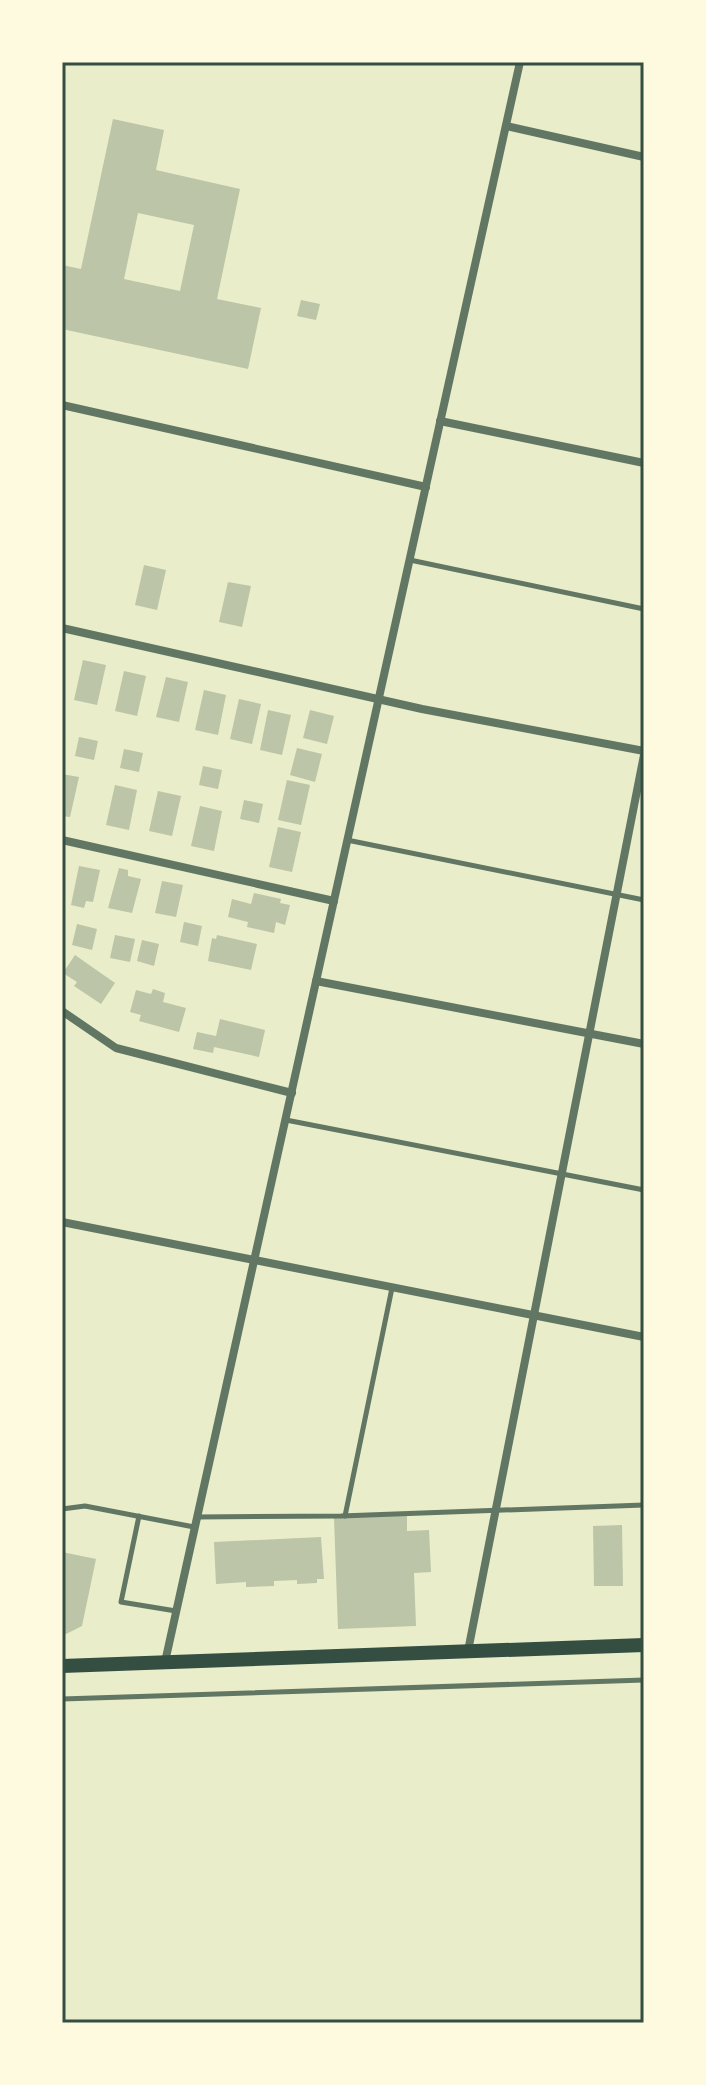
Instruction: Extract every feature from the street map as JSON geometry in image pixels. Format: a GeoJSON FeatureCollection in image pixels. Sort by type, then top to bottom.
{"type":"FeatureCollection","features":[{"type":"Feature","properties":{"kind":"main road"},"geometry":{"type":"LineString","coordinates":[[62,1666],[644,1645]]}},
{"type":"Feature","properties":{"kind":"street"},"geometry":{"type":"LineString","coordinates":[[165,1662],[520,62]]}},
{"type":"Feature","properties":{"kind":"street"},"geometry":{"type":"LineString","coordinates":[[506,126],[644,157]]}},
{"type":"Feature","properties":{"kind":"street"},"geometry":{"type":"LineString","coordinates":[[62,405],[426,487]]}},
{"type":"Feature","properties":{"kind":"street"},"geometry":{"type":"LineString","coordinates":[[440,421],[644,463]]}},
{"type":"Feature","properties":{"kind":"street"},"geometry":{"type":"LineString","coordinates":[[62,628],[379,699],[644,753],[468,1651]]}},
{"type":"Feature","properties":{"kind":"street"},"geometry":{"type":"LineString","coordinates":[[62,840],[334,901]]}},
{"type":"Feature","properties":{"kind":"street"},"geometry":{"type":"LineString","coordinates":[[316,981],[644,1044]]}},
{"type":"Feature","properties":{"kind":"street"},"geometry":{"type":"LineString","coordinates":[[62,1011],[116,1048],[292,1093]]}},
{"type":"Feature","properties":{"kind":"street"},"geometry":{"type":"LineString","coordinates":[[62,1222],[644,1337]]}},
{"type":"Feature","properties":{"kind":"lane"},"geometry":{"type":"LineString","coordinates":[[409,560],[644,609]]}},
{"type":"Feature","properties":{"kind":"lane"},"geometry":{"type":"LineString","coordinates":[[347,840],[644,900]]}},
{"type":"Feature","properties":{"kind":"lane"},"geometry":{"type":"LineString","coordinates":[[286,1120],[644,1190]]}},
{"type":"Feature","properties":{"kind":"lane"},"geometry":{"type":"LineString","coordinates":[[345,1516],[392,1288]]}},
{"type":"Feature","properties":{"kind":"lane"},"geometry":{"type":"LineString","coordinates":[[197,1517],[345,1516],[644,1505]]}},
{"type":"Feature","properties":{"kind":"lane"},"geometry":{"type":"LineString","coordinates":[[62,1509],[85,1506],[194,1527]]}},
{"type":"Feature","properties":{"kind":"lane"},"geometry":{"type":"LineString","coordinates":[[139,1516],[121,1602],[176,1611]]}},
{"type":"Feature","properties":{"kind":"lane"},"geometry":{"type":"LineString","coordinates":[[62,1699],[644,1680]]}},
{"type":"Feature","properties":{"kind":"building"},"geometry":{"type":"Polygon","coordinates":[[[113,119],[164,130],[156,170],[240,189],[217,299],[261,308],[248,369],[62,329],[62,265],[81,269],[113,119]],[[138,213],[124,279],[180,291],[194,225],[138,213]]]}},
{"type":"Feature","properties":{"kind":"building"},"geometry":{"type":"Polygon","coordinates":[[[301,300],[320,304],[316,320],[297,316],[301,300]]]}},
{"type":"Feature","properties":{"kind":"building"},"geometry":{"type":"Polygon","coordinates":[[[144,565],[166,570],[157,610],[135,605],[144,565]]]}},
{"type":"Feature","properties":{"kind":"building"},"geometry":{"type":"Polygon","coordinates":[[[228,582],[251,586],[242,627],[219,622],[228,582]]]}},
{"type":"Feature","properties":{"kind":"building"},"geometry":{"type":"Polygon","coordinates":[[[83,660],[106,665],[97,705],[74,700],[83,660]]]}},
{"type":"Feature","properties":{"kind":"building"},"geometry":{"type":"Polygon","coordinates":[[[124,671],[146,676],[137,716],[115,711],[124,671]]]}},
{"type":"Feature","properties":{"kind":"building"},"geometry":{"type":"Polygon","coordinates":[[[166,677],[188,682],[179,722],[156,717],[166,677]]]}},
{"type":"Feature","properties":{"kind":"building"},"geometry":{"type":"Polygon","coordinates":[[[204,690],[226,695],[218,735],[195,730],[204,690]]]}},
{"type":"Feature","properties":{"kind":"building"},"geometry":{"type":"Polygon","coordinates":[[[239,699],[261,704],[252,744],[230,739],[239,699]]]}},
{"type":"Feature","properties":{"kind":"building"},"geometry":{"type":"Polygon","coordinates":[[[268,710],[291,715],[282,755],[260,750],[268,710]]]}},
{"type":"Feature","properties":{"kind":"building"},"geometry":{"type":"Polygon","coordinates":[[[310,710],[334,716],[327,744],[303,738],[310,710]]]}},
{"type":"Feature","properties":{"kind":"building"},"geometry":{"type":"Polygon","coordinates":[[[79,737],[98,741],[94,760],[75,756],[79,737]]]}},
{"type":"Feature","properties":{"kind":"building"},"geometry":{"type":"Polygon","coordinates":[[[297,748],[322,754],[315,782],[290,775],[297,748]]]}},
{"type":"Feature","properties":{"kind":"building"},"geometry":{"type":"Polygon","coordinates":[[[124,749],[143,753],[139,772],[120,768],[124,749]]]}},
{"type":"Feature","properties":{"kind":"building"},"geometry":{"type":"Polygon","coordinates":[[[203,766],[222,770],[218,789],[199,785],[203,766]]]}},
{"type":"Feature","properties":{"kind":"building"},"geometry":{"type":"Polygon","coordinates":[[[62,774],[79,777],[70,817],[62,816],[62,774]]]}},
{"type":"Feature","properties":{"kind":"building"},"geometry":{"type":"Polygon","coordinates":[[[287,780],[310,785],[301,825],[278,820],[287,780]]]}},
{"type":"Feature","properties":{"kind":"building"},"geometry":{"type":"Polygon","coordinates":[[[115,785],[137,790],[129,830],[106,825],[115,785]]]}},
{"type":"Feature","properties":{"kind":"building"},"geometry":{"type":"Polygon","coordinates":[[[158,791],[181,796],[172,836],[149,831],[158,791]]]}},
{"type":"Feature","properties":{"kind":"building"},"geometry":{"type":"Polygon","coordinates":[[[244,800],[263,804],[259,823],[240,819],[244,800]]]}},
{"type":"Feature","properties":{"kind":"building"},"geometry":{"type":"Polygon","coordinates":[[[200,806],[222,811],[214,851],[191,846],[200,806]]]}},
{"type":"Feature","properties":{"kind":"building"},"geometry":{"type":"Polygon","coordinates":[[[278,827],[301,832],[292,872],[269,867],[278,827]]]}},
{"type":"Feature","properties":{"kind":"building"},"geometry":{"type":"Polygon","coordinates":[[[79,866],[100,870],[93,902],[86,901],[84,908],[71,905],[79,866]]]}},
{"type":"Feature","properties":{"kind":"building"},"geometry":{"type":"Polygon","coordinates":[[[119,868],[128,870],[128,876],[141,879],[132,913],[108,908],[119,868]]]}},
{"type":"Feature","properties":{"kind":"building"},"geometry":{"type":"Polygon","coordinates":[[[162,881],[183,885],[176,917],[155,913],[162,881]]]}},
{"type":"Feature","properties":{"kind":"building"},"geometry":{"type":"Polygon","coordinates":[[[254,893],[281,899],[280,903],[290,905],[285,925],[276,922],[274,933],[247,927],[248,922],[228,917],[232,899],[251,904],[254,893]]]}},
{"type":"Feature","properties":{"kind":"building"},"geometry":{"type":"Polygon","coordinates":[[[184,922],[202,926],[198,946],[180,942],[184,922]]]}},
{"type":"Feature","properties":{"kind":"building"},"geometry":{"type":"Polygon","coordinates":[[[77,924],[97,929],[92,950],[72,945],[77,924]]]}},
{"type":"Feature","properties":{"kind":"building"},"geometry":{"type":"Polygon","coordinates":[[[115,935],[135,939],[130,962],[110,958],[115,935]]]}},
{"type":"Feature","properties":{"kind":"building"},"geometry":{"type":"Polygon","coordinates":[[[217,935],[257,944],[251,970],[208,961],[212,938],[216,939],[217,935]]]}},
{"type":"Feature","properties":{"kind":"building"},"geometry":{"type":"Polygon","coordinates":[[[142,940],[159,944],[154,966],[137,961],[142,940]]]}},
{"type":"Feature","properties":{"kind":"building"},"geometry":{"type":"Polygon","coordinates":[[[75,955],[115,983],[101,1004],[74,986],[77,982],[63,973],[75,955]]]}},
{"type":"Feature","properties":{"kind":"building"},"geometry":{"type":"Polygon","coordinates":[[[153,989],[165,993],[163,1002],[186,1008],[179,1032],[139,1021],[141,1015],[130,1012],[136,990],[151,994],[153,989]]]}},
{"type":"Feature","properties":{"kind":"building"},"geometry":{"type":"Polygon","coordinates":[[[220,1019],[265,1030],[259,1057],[214,1047],[213,1053],[193,1049],[197,1032],[216,1036],[220,1019]]]}},
{"type":"Feature","properties":{"kind":"building"},"geometry":{"type":"Polygon","coordinates":[[[407,1515],[407,1531],[429,1530],[431,1572],[414,1573],[416,1626],[338,1629],[334,1518],[407,1515]]]}},
{"type":"Feature","properties":{"kind":"building"},"geometry":{"type":"Polygon","coordinates":[[[622,1525],[623,1586],[594,1586],[593,1526],[622,1525]]]}},
{"type":"Feature","properties":{"kind":"building"},"geometry":{"type":"Polygon","coordinates":[[[321,1537],[324,1579],[317,1579],[317,1583],[274,1581],[274,1586],[246,1587],[246,1582],[216,1584],[214,1542],[321,1537]]]}},
{"type":"Feature","properties":{"kind":"building"},"geometry":{"type":"Polygon","coordinates":[[[62,1552],[96,1559],[82,1626],[62,1636],[62,1552]]]}}]}
